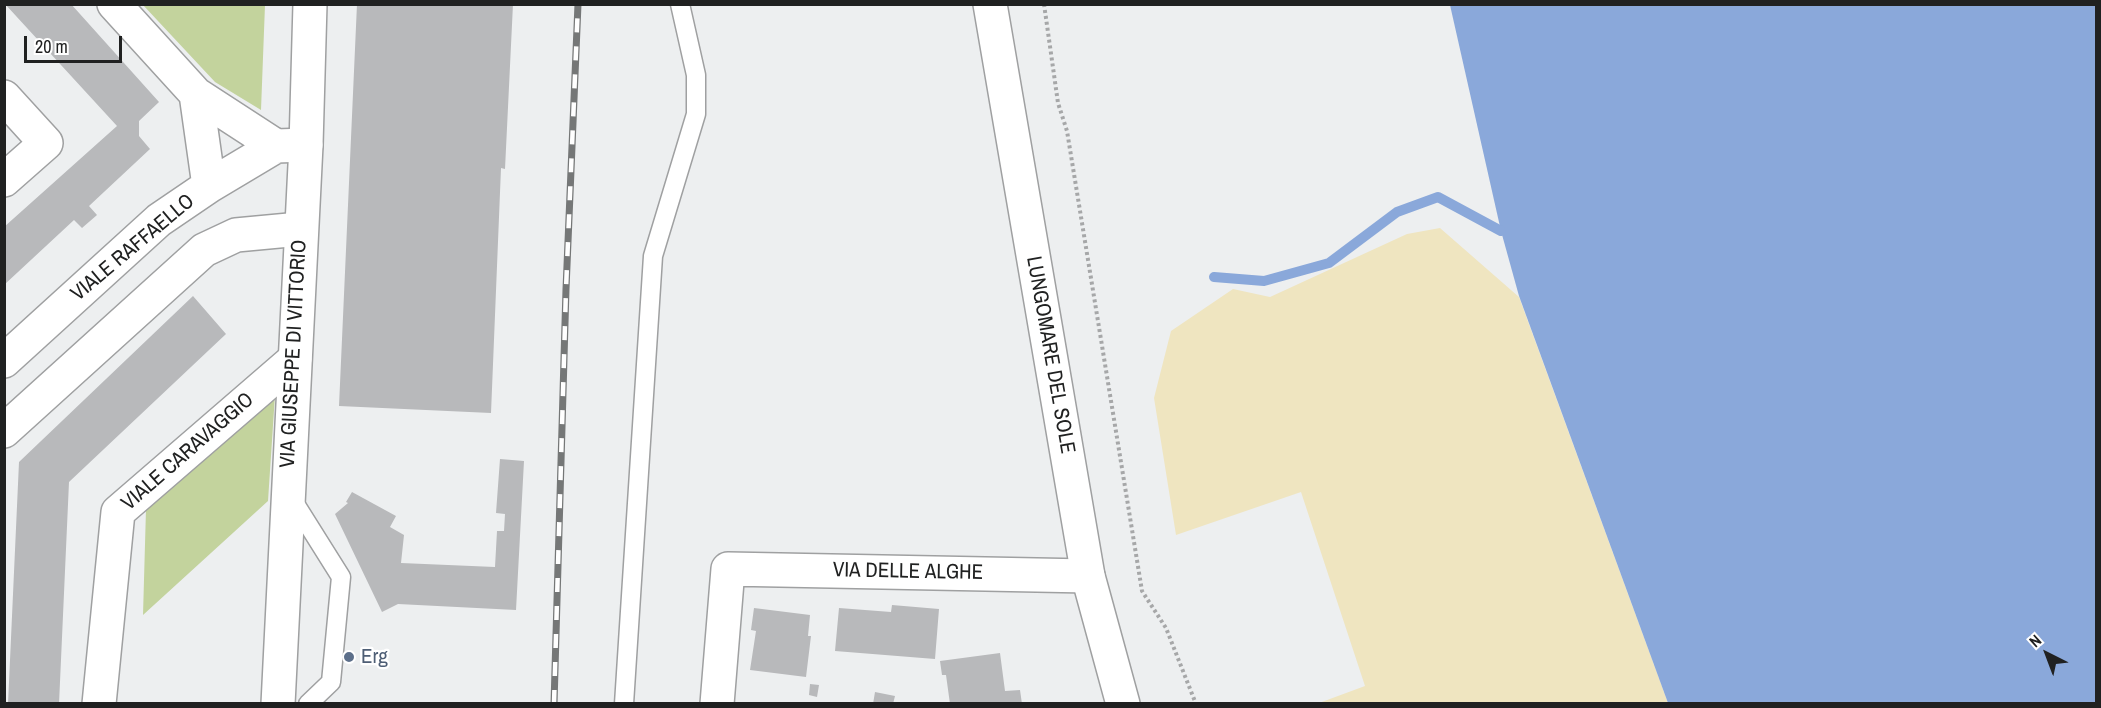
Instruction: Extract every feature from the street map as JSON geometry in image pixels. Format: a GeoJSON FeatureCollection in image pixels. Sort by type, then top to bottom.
{"type":"FeatureCollection","features":[{"type":"Feature","properties":{"kind":"street"},"geometry":{"type":"LineString","coordinates":[[114,4],[196,94],[291,145]]}},
{"type":"Feature","properties":{"kind":"street","name":"VIA GIUSEPPE DI VITTORIO"},"geometry":{"type":"LineString","coordinates":[[279,704],[300,229],[291,145],[310,4]]}},
{"type":"Feature","properties":{"kind":"street","name":"LUNGOMARE DEL SOLE"},"geometry":{"type":"LineString","coordinates":[[990,4],[1089,576],[1123,704]]}},
{"type":"Feature","properties":{"kind":"street"},"geometry":{"type":"LineString","coordinates":[[196,94],[208,186]]}},
{"type":"Feature","properties":{"kind":"street"},"geometry":{"type":"LineString","coordinates":[[4,97],[46,143],[4,180]]}},
{"type":"Feature","properties":{"kind":"street","name":"VIALE RAFFAELLO"},"geometry":{"type":"LineString","coordinates":[[4,361],[159,220],[208,186],[291,145]]}},
{"type":"Feature","properties":{"kind":"street"},"geometry":{"type":"LineString","coordinates":[[4,431],[204,250],[236,235],[300,229]]}},
{"type":"Feature","properties":{"kind":"street","name":"VIALE CARAVAGGIO"},"geometry":{"type":"LineString","coordinates":[[99,704],[118,512],[294,359]]}},
{"type":"Feature","properties":{"kind":"street","name":"VIA DELLE ALGHE"},"geometry":{"type":"LineString","coordinates":[[717,704],[728,569],[1089,576]]}},
{"type":"Feature","properties":{"kind":"lane"},"geometry":{"type":"LineString","coordinates":[[624,704],[654,256],[696,114],[696,75],[680,4]]}},
{"type":"Feature","properties":{"kind":"lane"},"geometry":{"type":"LineString","coordinates":[[288,493],[341,577],[331,682],[308,704]]}},
{"type":"Feature","properties":{"kind":"path"},"geometry":{"type":"LineString","coordinates":[[1044,4],[1058,103],[1067,131],[1142,591],[1166,628],[1196,704]]}},
{"type":"Feature","properties":{"kind":"green space"},"geometry":{"type":"Polygon","coordinates":[[[143,5],[265,5],[261,110],[215,82],[143,5]]]}},
{"type":"Feature","properties":{"kind":"green space"},"geometry":{"type":"Polygon","coordinates":[[[275,395],[268,501],[143,615],[146,509],[275,395]]]}},
{"type":"Feature","properties":{"kind":"sand"},"geometry":{"type":"Polygon","coordinates":[[[1440,228],[1519,297],[1668,703],[1319,703],[1365,686],[1301,492],[1176,535],[1154,398],[1171,331],[1233,289],[1270,297],[1407,234],[1440,228]]]}},
{"type":"Feature","properties":{"kind":"water"},"geometry":{"type":"Polygon","coordinates":[[[1450,5],[2096,5],[2096,703],[1668,703],[1519,296],[1501,231],[1450,5]]]}},
{"type":"Feature","properties":{"kind":"building"},"geometry":{"type":"Polygon","coordinates":[[[5,4],[71,4],[159,102],[139,121],[139,136],[150,149],[89,206],[97,215],[82,228],[74,220],[4,285],[4,227],[117,126],[5,4]]]}},
{"type":"Feature","properties":{"kind":"building"},"geometry":{"type":"Polygon","coordinates":[[[357,4],[513,4],[505,169],[501,168],[491,413],[339,406],[357,4]]]}},
{"type":"Feature","properties":{"kind":"building"},"geometry":{"type":"Polygon","coordinates":[[[193,296],[226,334],[69,482],[59,704],[8,704],[19,462],[193,296]]]}},
{"type":"Feature","properties":{"kind":"building"},"geometry":{"type":"Polygon","coordinates":[[[500,459],[524,461],[516,610],[398,604],[382,612],[335,514],[348,503],[346,502],[352,492],[396,516],[390,527],[404,535],[401,563],[495,567],[497,531],[504,531],[505,514],[496,513],[500,459]]]}},
{"type":"Feature","properties":{"kind":"building"},"geometry":{"type":"Polygon","coordinates":[[[892,605],[939,609],[935,659],[835,651],[839,608],[891,612],[892,605]]]}},
{"type":"Feature","properties":{"kind":"building"},"geometry":{"type":"Polygon","coordinates":[[[754,608],[810,615],[808,636],[811,636],[806,677],[750,670],[756,631],[751,630],[754,608]]]}},
{"type":"Feature","properties":{"kind":"building"},"geometry":{"type":"Polygon","coordinates":[[[1000,653],[1005,691],[1020,690],[1022,704],[950,704],[946,675],[942,675],[940,661],[1000,653]]]}},
{"type":"Feature","properties":{"kind":"building"},"geometry":{"type":"Polygon","coordinates":[[[810,684],[819,685],[817,697],[809,695],[810,684]]]}},
{"type":"Feature","properties":{"kind":"building"},"geometry":{"type":"Polygon","coordinates":[[[875,692],[895,696],[893,704],[873,704],[875,692]]]}},
{"type":"Feature","properties":{"kind":"waterway"},"geometry":{"type":"LineString","coordinates":[[1214,277],[1264,281],[1329,263],[1397,212],[1438,197],[1501,231]]}},
{"type":"Feature","properties":{"kind":"railway"},"geometry":{"type":"LineString","coordinates":[[554,704],[566,289],[578,4]]}},
{"type":"Feature","properties":{"kind":"place","name":"Erg"},"geometry":{"type":"Point","coordinates":[349,657]}}]}
